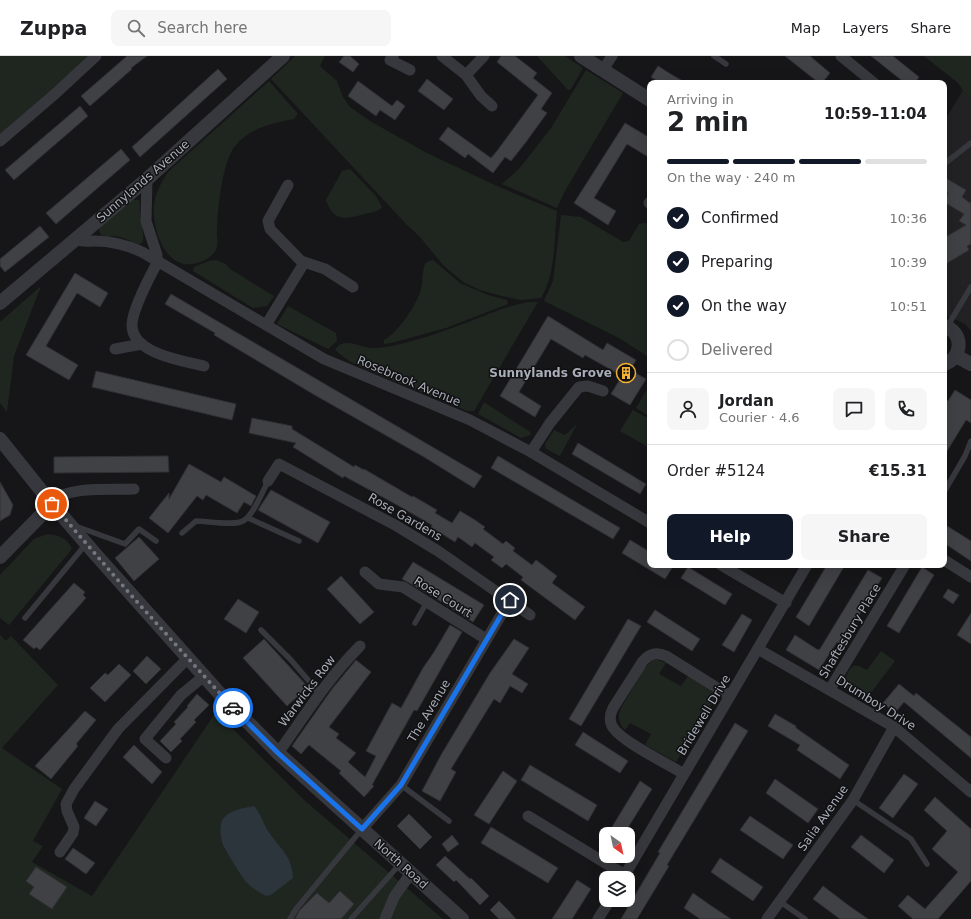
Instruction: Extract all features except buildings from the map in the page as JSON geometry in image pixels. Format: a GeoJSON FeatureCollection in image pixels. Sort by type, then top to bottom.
{"type":"FeatureCollection","features":[{"type":"Feature","properties":{"kind":"street"},"geometry":{"type":"LineString","coordinates":[[0,141],[96,56]]}},
{"type":"Feature","properties":{"kind":"street","name":"Sunnylands Avenue"},"geometry":{"type":"LineString","coordinates":[[0,303],[146,179],[282,56]]}},
{"type":"Feature","properties":{"kind":"street"},"geometry":{"type":"LineString","coordinates":[[393,56],[390,60],[410,70]]}},
{"type":"Feature","properties":{"kind":"street"},"geometry":{"type":"LineString","coordinates":[[442,56],[466,75],[481,96],[492,106]]}},
{"type":"Feature","properties":{"kind":"street"},"geometry":{"type":"LineString","coordinates":[[466,75],[484,56]]}},
{"type":"Feature","properties":{"kind":"street"},"geometry":{"type":"LineString","coordinates":[[580,56],[647,98]]}},
{"type":"Feature","properties":{"kind":"street"},"geometry":{"type":"LineString","coordinates":[[602,71],[612,56]]}},
{"type":"Feature","properties":{"kind":"street"},"geometry":{"type":"LineString","coordinates":[[841,56],[870,80]]}},
{"type":"Feature","properties":{"kind":"street"},"geometry":{"type":"LineString","coordinates":[[146,179],[146,221],[157,262],[132,321],[131,327],[133,333],[142,344],[155,353],[204,366]]}},
{"type":"Feature","properties":{"kind":"street"},"geometry":{"type":"LineString","coordinates":[[288,186],[273,209],[268,221],[268,226],[304,263],[325,269],[353,287]]}},
{"type":"Feature","properties":{"kind":"street","name":"Rosebrook Avenue"},"geometry":{"type":"LineString","coordinates":[[76,240],[84,242],[95,241],[120,244],[142,252],[331,362],[470,420],[531,452],[647,521]]}},
{"type":"Feature","properties":{"kind":"street"},"geometry":{"type":"LineString","coordinates":[[266,325],[304,263]]}},
{"type":"Feature","properties":{"kind":"street"},"geometry":{"type":"LineString","coordinates":[[947,328],[952,330],[958,339],[959,345],[956,356],[952,361],[947,363]]}},
{"type":"Feature","properties":{"kind":"street"},"geometry":{"type":"LineString","coordinates":[[115,349],[142,344]]}},
{"type":"Feature","properties":{"kind":"street"},"geometry":{"type":"LineString","coordinates":[[956,356],[971,364]]}},
{"type":"Feature","properties":{"kind":"street"},"geometry":{"type":"LineString","coordinates":[[531,452],[550,422],[579,387],[588,386],[603,392]]}},
{"type":"Feature","properties":{"kind":"street","name":"North Road"},"geometry":{"type":"LineString","coordinates":[[0,439],[70,525],[204,676],[278,753],[462,919]]}},
{"type":"Feature","properties":{"kind":"street","name":"Rose Gardens"},"geometry":{"type":"LineString","coordinates":[[268,481],[279,464],[408,533],[487,584],[530,614]]}},
{"type":"Feature","properties":{"kind":"street"},"geometry":{"type":"LineString","coordinates":[[0,557],[57,496],[71,491],[134,489]]}},
{"type":"Feature","properties":{"kind":"street"},"geometry":{"type":"LineString","coordinates":[[947,562],[971,577]]}},
{"type":"Feature","properties":{"kind":"street"},"geometry":{"type":"LineString","coordinates":[[726,568],[786,603]]}},
{"type":"Feature","properties":{"kind":"street","name":"Bridewell Drive"},"geometry":{"type":"LineString","coordinates":[[627,871],[805,568]]}},
{"type":"Feature","properties":{"kind":"street","name":"Shaftesbury Place"},"geometry":{"type":"LineString","coordinates":[[830,689],[903,568]]}},
{"type":"Feature","properties":{"kind":"street","name":"Rose Court"},"geometry":{"type":"LineString","coordinates":[[365,572],[380,584],[403,587],[486,639]]}},
{"type":"Feature","properties":{"kind":"street","name":"The Avenue"},"geometry":{"type":"LineString","coordinates":[[362,829],[401,785],[510,600]]}},
{"type":"Feature","properties":{"kind":"street","name":"Warwicks Row"},"geometry":{"type":"LineString","coordinates":[[278,753],[349,657],[360,646]]}},
{"type":"Feature","properties":{"kind":"street","name":"Drumboy Drive"},"geometry":{"type":"LineString","coordinates":[[758,650],[830,689],[894,727],[903,733],[971,792]]}},
{"type":"Feature","properties":{"kind":"street"},"geometry":{"type":"LineString","coordinates":[[684,774],[619,735],[611,722],[610,716],[613,708],[643,661],[649,655],[656,653],[666,656],[730,696]]}},
{"type":"Feature","properties":{"kind":"street"},"geometry":{"type":"LineString","coordinates":[[60,852],[73,832],[74,827],[67,811],[66,804],[74,789],[118,729],[188,658]]}},
{"type":"Feature","properties":{"kind":"street"},"geometry":{"type":"LineString","coordinates":[[166,758],[145,739],[181,694],[204,676]]}},
{"type":"Feature","properties":{"kind":"street","name":"Salia Avenue"},"geometry":{"type":"LineString","coordinates":[[767,919],[852,800],[894,727]]}},
{"type":"Feature","properties":{"kind":"street"},"geometry":{"type":"LineString","coordinates":[[528,816],[616,871]]}},
{"type":"Feature","properties":{"kind":"street"},"geometry":{"type":"LineString","coordinates":[[385,919],[394,897],[411,873]]}},
{"type":"Feature","properties":{"kind":"street"},"geometry":{"type":"LineString","coordinates":[[598,919],[606,907]]}},
{"type":"Feature","properties":{"kind":"lane"},"geometry":{"type":"LineString","coordinates":[[714,56],[726,64]]}},
{"type":"Feature","properties":{"kind":"lane"},"geometry":{"type":"LineString","coordinates":[[947,162],[971,143]]}},
{"type":"Feature","properties":{"kind":"lane"},"geometry":{"type":"LineString","coordinates":[[947,324],[971,286]]}},
{"type":"Feature","properties":{"kind":"lane"},"geometry":{"type":"LineString","coordinates":[[947,487],[965,456],[971,441]]}},
{"type":"Feature","properties":{"kind":"lane"},"geometry":{"type":"LineString","coordinates":[[182,533],[196,521],[232,523],[242,522],[248,518],[268,481]]}},
{"type":"Feature","properties":{"kind":"lane"},"geometry":{"type":"LineString","coordinates":[[248,518],[299,541]]}},
{"type":"Feature","properties":{"kind":"lane"},"geometry":{"type":"LineString","coordinates":[[70,525],[125,544],[139,529],[156,542]]}},
{"type":"Feature","properties":{"kind":"lane"},"geometry":{"type":"LineString","coordinates":[[25,618],[86,543]]}},
{"type":"Feature","properties":{"kind":"lane"},"geometry":{"type":"LineString","coordinates":[[415,623],[427,602]]}},
{"type":"Feature","properties":{"kind":"lane"},"geometry":{"type":"LineString","coordinates":[[261,630],[291,660],[320,695]]}},
{"type":"Feature","properties":{"kind":"lane"},"geometry":{"type":"LineString","coordinates":[[401,785],[449,821]]}},
{"type":"Feature","properties":{"kind":"lane"},"geometry":{"type":"LineString","coordinates":[[852,800],[912,839],[927,864]]}},
{"type":"Feature","properties":{"kind":"lane"},"geometry":{"type":"LineString","coordinates":[[290,919],[296,909],[362,829]]}},
{"type":"Feature","properties":{"kind":"lane"},"geometry":{"type":"LineString","coordinates":[[351,919],[400,864]]}},
{"type":"Feature","properties":{"kind":"lane"},"geometry":{"type":"LineString","coordinates":[[779,901],[805,919]]}},
{"type":"Feature","properties":{"kind":"shaded area"},"geometry":{"type":"Polygon","coordinates":[[[0,56],[90,56],[0,134],[0,56]]]}},
{"type":"Feature","properties":{"kind":"shaded area"},"geometry":{"type":"Polygon","coordinates":[[[295,56],[325,56],[320,66],[337,81],[343,97],[350,107],[370,121],[425,152],[499,187],[557,211],[552,267],[546,288],[541,298],[521,300],[480,290],[463,282],[443,265],[420,237],[406,224],[271,79],[295,56]]]}},
{"type":"Feature","properties":{"kind":"shaded area"},"geometry":{"type":"Polygon","coordinates":[[[537,56],[565,56],[583,68],[571,89],[568,90],[537,56]]]}},
{"type":"Feature","properties":{"kind":"shaded area"},"geometry":{"type":"Polygon","coordinates":[[[924,56],[971,56],[971,102],[958,83],[924,56]]]}},
{"type":"Feature","properties":{"kind":"shaded area"},"geometry":{"type":"Polygon","coordinates":[[[586,70],[623,93],[565,191],[557,208],[502,184],[519,169],[551,128],[586,70]]]}},
{"type":"Feature","properties":{"kind":"shaded area"},"geometry":{"type":"Polygon","coordinates":[[[269,81],[298,114],[294,119],[278,122],[254,131],[235,146],[227,163],[224,174],[218,209],[216,250],[207,259],[198,263],[184,264],[175,260],[162,246],[155,225],[154,204],[163,179],[169,171],[269,81]]]}},
{"type":"Feature","properties":{"kind":"shaded area"},"geometry":{"type":"Polygon","coordinates":[[[963,90],[971,102],[971,331],[965,324],[947,317],[947,117],[963,90]]]}},
{"type":"Feature","properties":{"kind":"shaded area"},"geometry":{"type":"Polygon","coordinates":[[[350,169],[376,196],[382,207],[379,210],[354,217],[343,218],[335,215],[329,207],[326,200],[342,171],[350,169]]]}},
{"type":"Feature","properties":{"kind":"shaded area"},"geometry":{"type":"Polygon","coordinates":[[[131,200],[139,200],[140,202],[143,241],[139,245],[121,237],[101,235],[99,230],[100,227],[131,200]]]}},
{"type":"Feature","properties":{"kind":"shaded area"},"geometry":{"type":"Polygon","coordinates":[[[561,215],[581,217],[623,242],[629,241],[639,224],[647,224],[647,356],[619,338],[544,301],[553,281],[561,215]]]}},
{"type":"Feature","properties":{"kind":"shaded area"},"geometry":{"type":"Polygon","coordinates":[[[216,260],[226,264],[230,269],[274,296],[267,306],[253,308],[193,271],[194,267],[216,260]]]}},
{"type":"Feature","properties":{"kind":"shaded area"},"geometry":{"type":"Polygon","coordinates":[[[433,260],[460,283],[488,295],[507,300],[508,304],[446,328],[384,344],[384,340],[401,325],[416,302],[421,289],[425,264],[433,260]]]}},
{"type":"Feature","properties":{"kind":"shaded area"},"geometry":{"type":"Polygon","coordinates":[[[41,286],[14,356],[7,412],[0,403],[0,322],[41,286]]]}},
{"type":"Feature","properties":{"kind":"shaded area"},"geometry":{"type":"Polygon","coordinates":[[[530,302],[538,302],[474,411],[467,411],[365,369],[349,361],[335,350],[338,346],[347,343],[372,348],[387,347],[405,343],[446,330],[504,308],[530,302]]]}},
{"type":"Feature","properties":{"kind":"shaded area"},"geometry":{"type":"Polygon","coordinates":[[[288,306],[336,333],[337,341],[328,349],[277,324],[288,306]]]}},
{"type":"Feature","properties":{"kind":"shaded area"},"geometry":{"type":"Polygon","coordinates":[[[647,389],[647,415],[636,408],[647,389]]]}},
{"type":"Feature","properties":{"kind":"shaded area"},"geometry":{"type":"Polygon","coordinates":[[[484,402],[530,432],[531,435],[521,438],[478,414],[484,402]]]}},
{"type":"Feature","properties":{"kind":"shaded area"},"geometry":{"type":"Polygon","coordinates":[[[633,410],[647,417],[647,446],[620,431],[633,410]]]}},
{"type":"Feature","properties":{"kind":"shaded area"},"geometry":{"type":"Polygon","coordinates":[[[577,424],[560,456],[546,449],[545,444],[554,430],[565,435],[577,424]]]}},
{"type":"Feature","properties":{"kind":"shaded area"},"geometry":{"type":"Polygon","coordinates":[[[47,534],[62,538],[68,542],[72,549],[9,625],[0,618],[0,575],[34,539],[47,534]]]}},
{"type":"Feature","properties":{"kind":"shaded area"},"geometry":{"type":"Polygon","coordinates":[[[0,635],[6,641],[11,636],[58,685],[2,748],[62,789],[33,841],[43,846],[32,862],[92,896],[216,712],[303,799],[443,919],[0,919],[0,635]]]}},
{"type":"Feature","properties":{"kind":"shaded area"},"geometry":{"type":"Polygon","coordinates":[[[881,651],[895,661],[867,698],[844,687],[843,682],[852,667],[857,666],[867,670],[881,651]]]}},
{"type":"Feature","properties":{"kind":"shaded area"},"geometry":{"type":"Polygon","coordinates":[[[653,660],[666,663],[659,674],[681,686],[688,676],[717,695],[676,762],[645,745],[651,734],[630,723],[625,730],[619,720],[621,708],[644,669],[653,660]]]}},
{"type":"Feature","properties":{"kind":"shaded area"},"geometry":{"type":"Polygon","coordinates":[[[254,806],[268,831],[288,858],[292,870],[293,878],[271,895],[266,896],[246,882],[223,845],[220,830],[224,817],[228,814],[236,810],[254,806]]]}},
{"type":"Feature","properties":{"kind":"way so far"},"geometry":{"type":"LineString","coordinates":[[52,504],[130,594],[233,708]]}},
{"type":"Feature","properties":{"kind":"place","name":"Sunnylands Grove"},"geometry":{"type":"Point","coordinates":[626,373]}},
{"type":"Feature","properties":{"kind":"route"},"geometry":{"type":"LineString","coordinates":[[233,708],[278,753],[362,829],[401,785],[510,600]]}}]}
